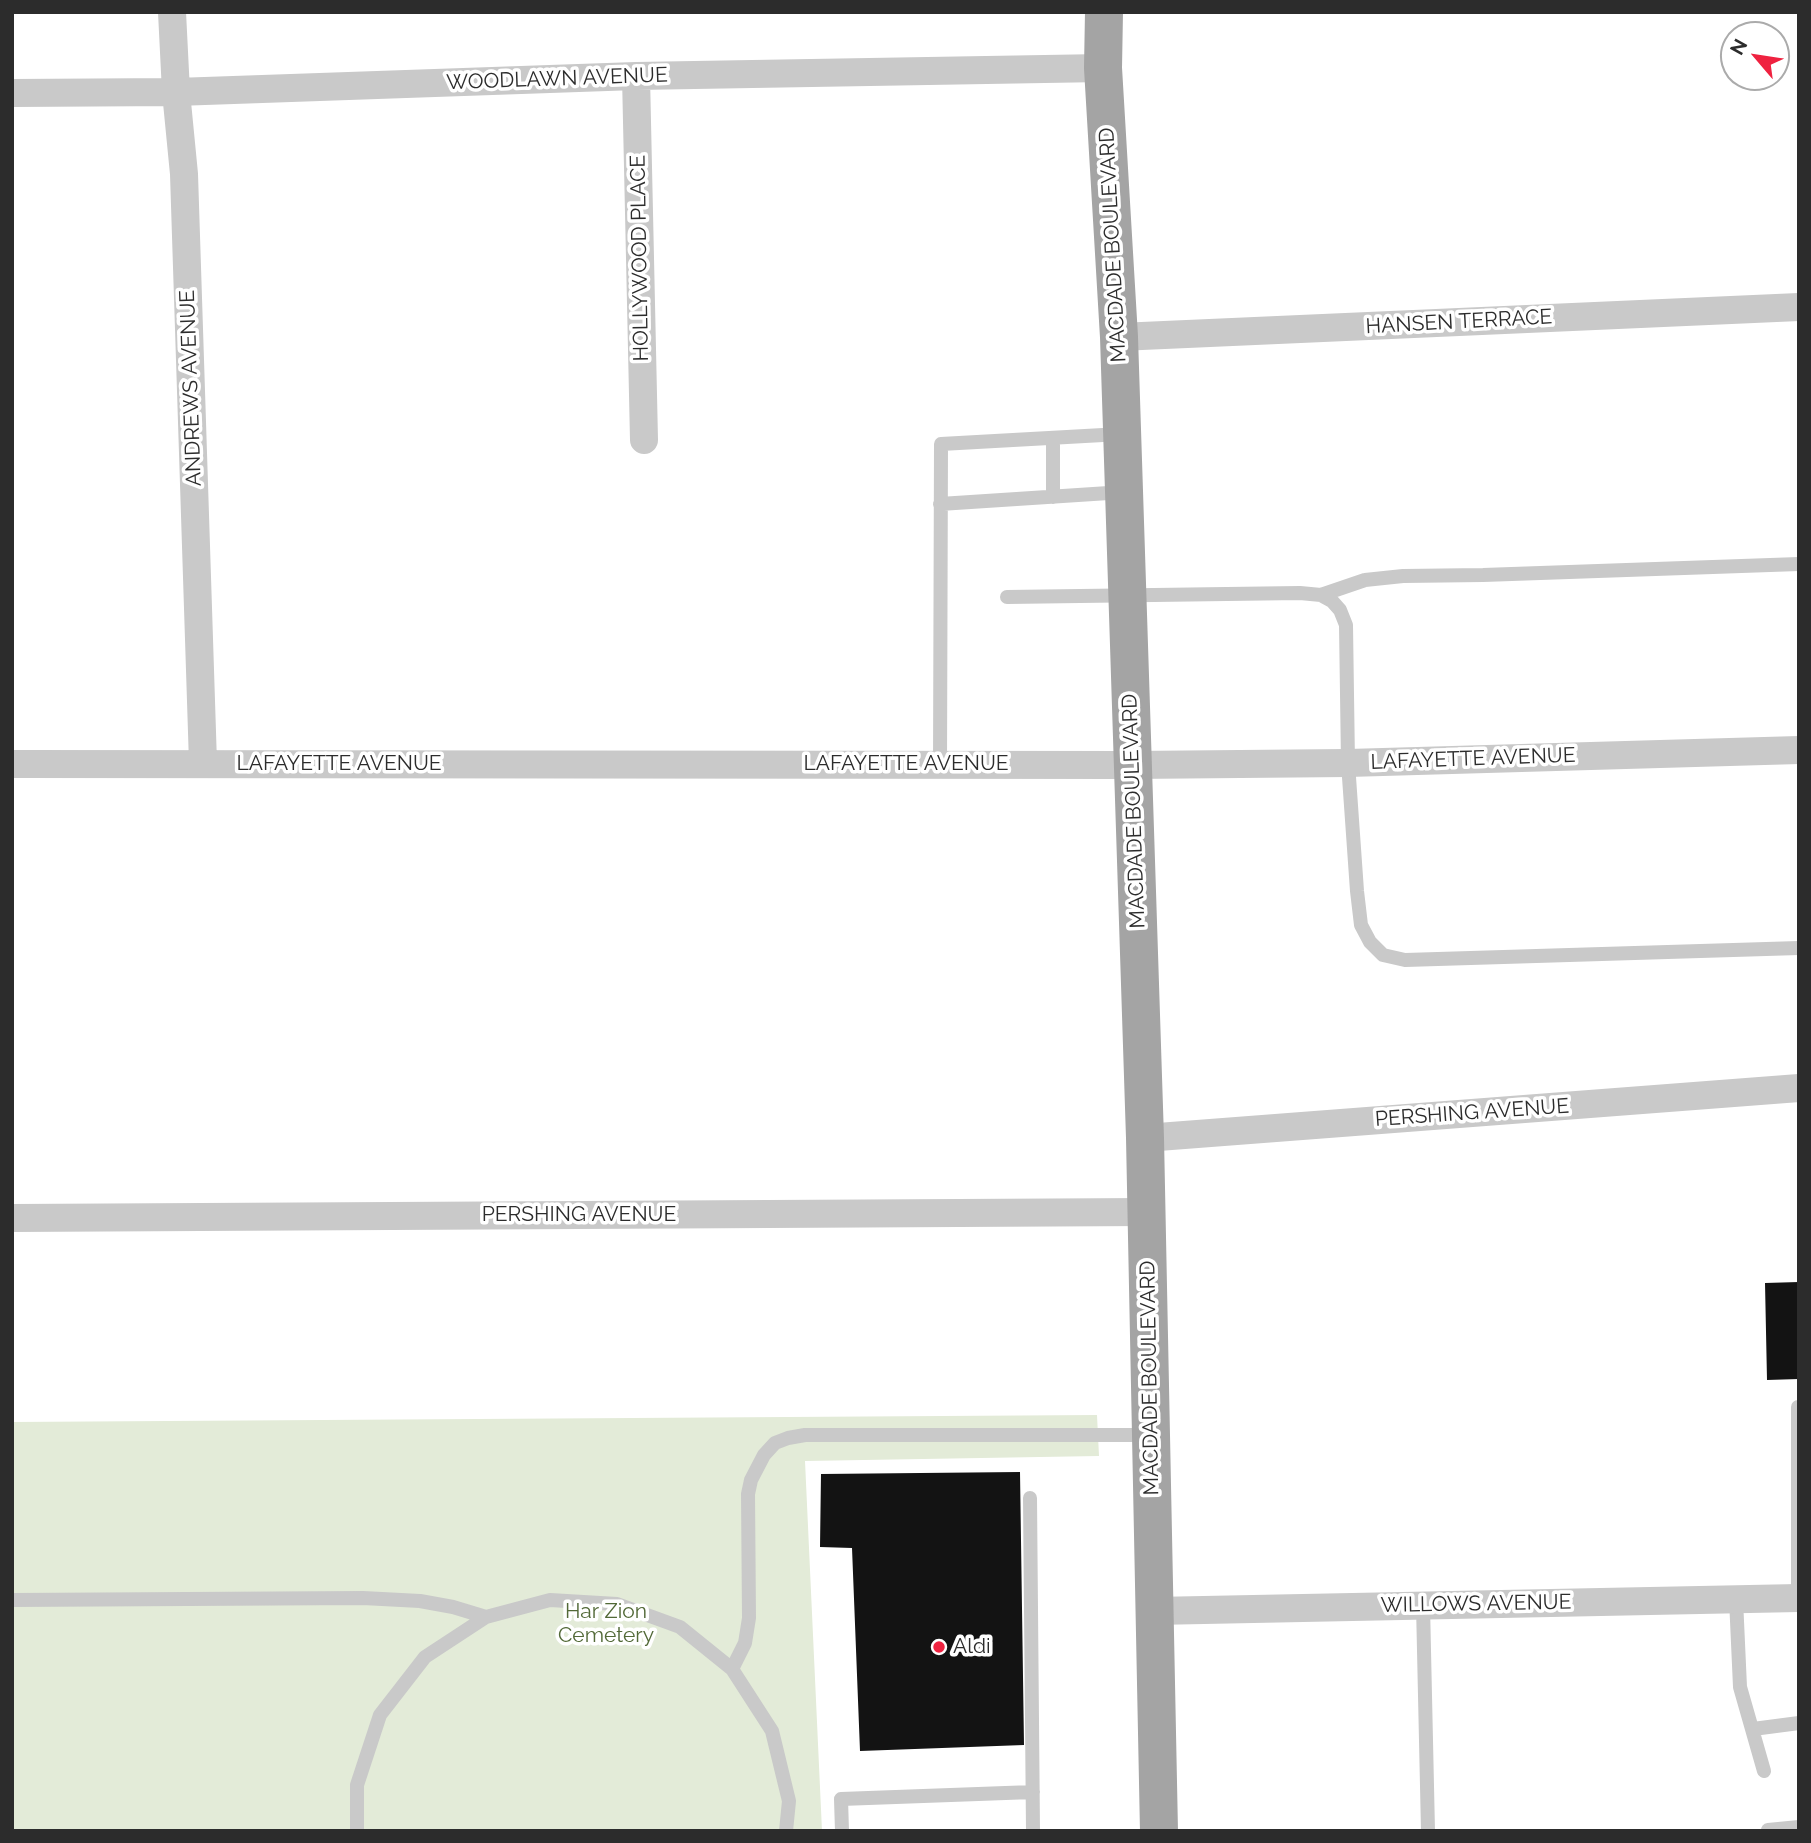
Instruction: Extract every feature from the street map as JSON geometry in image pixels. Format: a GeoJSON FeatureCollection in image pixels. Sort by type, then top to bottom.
{"type":"FeatureCollection","features":[{"type":"Feature","properties":{"kind":"main road","name":"MACDADE BOULEVARD"},"geometry":{"type":"LineString","coordinates":[[1104,12],[1103,68],[1119,337],[1145,1138],[1154,1611]]}},
{"type":"Feature","properties":{"kind":"main road"},"geometry":{"type":"LineString","coordinates":[[1154,1611],[1159,1831]]}},
{"type":"Feature","properties":{"kind":"street","name":"ANDREWS AVENUE"},"geometry":{"type":"LineString","coordinates":[[172,12],[184,174],[203,764]]}},
{"type":"Feature","properties":{"kind":"street","name":"WOODLAWN AVENUE"},"geometry":{"type":"LineString","coordinates":[[12,93],[176,92],[636,76],[1103,68]]}},
{"type":"Feature","properties":{"kind":"street","name":"HOLLYWOOD PLACE"},"geometry":{"type":"LineString","coordinates":[[636,76],[644,440]]}},
{"type":"Feature","properties":{"kind":"street","name":"HANSEN TERRACE"},"geometry":{"type":"LineString","coordinates":[[1119,337],[1799,307]]}},
{"type":"Feature","properties":{"kind":"street","name":"LAFAYETTE AVENUE"},"geometry":{"type":"LineString","coordinates":[[12,764],[1132,765],[1348,763],[1799,750]]}},
{"type":"Feature","properties":{"kind":"street","name":"PERSHING AVENUE"},"geometry":{"type":"LineString","coordinates":[[1145,1138],[1799,1087]]}},
{"type":"Feature","properties":{"kind":"street","name":"PERSHING AVENUE"},"geometry":{"type":"LineString","coordinates":[[12,1218],[1147,1212]]}},
{"type":"Feature","properties":{"kind":"street","name":"WILLOWS AVENUE"},"geometry":{"type":"LineString","coordinates":[[1154,1611],[1798,1598]]}},
{"type":"Feature","properties":{"kind":"lane"},"geometry":{"type":"LineString","coordinates":[[940,765],[941,444],[1122,434]]}},
{"type":"Feature","properties":{"kind":"lane"},"geometry":{"type":"LineString","coordinates":[[1053,438],[1053,497]]}},
{"type":"Feature","properties":{"kind":"lane"},"geometry":{"type":"LineString","coordinates":[[940,504],[1124,492]]}},
{"type":"Feature","properties":{"kind":"lane"},"geometry":{"type":"LineString","coordinates":[[1321,595],[1365,580],[1403,576],[1799,564]]}},
{"type":"Feature","properties":{"kind":"lane"},"geometry":{"type":"LineString","coordinates":[[1007,597],[1300,593],[1321,595],[1332,601],[1340,610],[1346,625],[1348,763],[1361,925],[1370,942],[1382,955],[1405,960],[1799,948]]}},
{"type":"Feature","properties":{"kind":"lane"},"geometry":{"type":"LineString","coordinates":[[1798,1406],[1798,1598]]}},
{"type":"Feature","properties":{"kind":"lane"},"geometry":{"type":"LineString","coordinates":[[732,1669],[745,1643],[749,1618],[748,1494],[751,1480],[764,1455],[775,1443],[805,1434],[1151,1435]]}},
{"type":"Feature","properties":{"kind":"lane"},"geometry":{"type":"LineString","coordinates":[[1030,1498],[1033,1831]]}},
{"type":"Feature","properties":{"kind":"lane"},"geometry":{"type":"LineString","coordinates":[[12,1600],[363,1598],[420,1601],[486,1617]]}},
{"type":"Feature","properties":{"kind":"lane"},"geometry":{"type":"LineString","coordinates":[[1736,1599],[1740,1687],[1765,1770]]}},
{"type":"Feature","properties":{"kind":"lane"},"geometry":{"type":"LineString","coordinates":[[357,1831],[357,1785],[380,1715],[425,1657],[486,1617],[551,1600],[618,1604],[680,1628],[732,1669],[772,1731],[789,1801],[786,1831]]}},
{"type":"Feature","properties":{"kind":"lane"},"geometry":{"type":"LineString","coordinates":[[1423,1605],[1428,1831]]}},
{"type":"Feature","properties":{"kind":"lane"},"geometry":{"type":"LineString","coordinates":[[1753,1729],[1799,1723]]}},
{"type":"Feature","properties":{"kind":"lane"},"geometry":{"type":"LineString","coordinates":[[842,1831],[841,1799],[1033,1792]]}},
{"type":"Feature","properties":{"kind":"lane"},"geometry":{"type":"LineString","coordinates":[[1768,1830],[1799,1828]]}},
{"type":"Feature","properties":{"kind":"green space","name":"Har Zion Cemetery"},"geometry":{"type":"Polygon","coordinates":[[[1097,1415],[1099,1456],[805,1461],[822,1831],[12,1831],[12,1422],[1097,1415]]]}},
{"type":"Feature","properties":{"kind":"building"},"geometry":{"type":"Polygon","coordinates":[[[1799,1282],[1799,1379],[1767,1380],[1765,1283],[1799,1282]]]}},
{"type":"Feature","properties":{"kind":"building","name":"Aldi"},"geometry":{"type":"Polygon","coordinates":[[[1020,1472],[1024,1745],[860,1751],[852,1548],[820,1547],[821,1474],[1020,1472]]]}},
{"type":"Feature","properties":{"kind":"place","name":"Aldi"},"geometry":{"type":"Point","coordinates":[939,1647]}}]}
